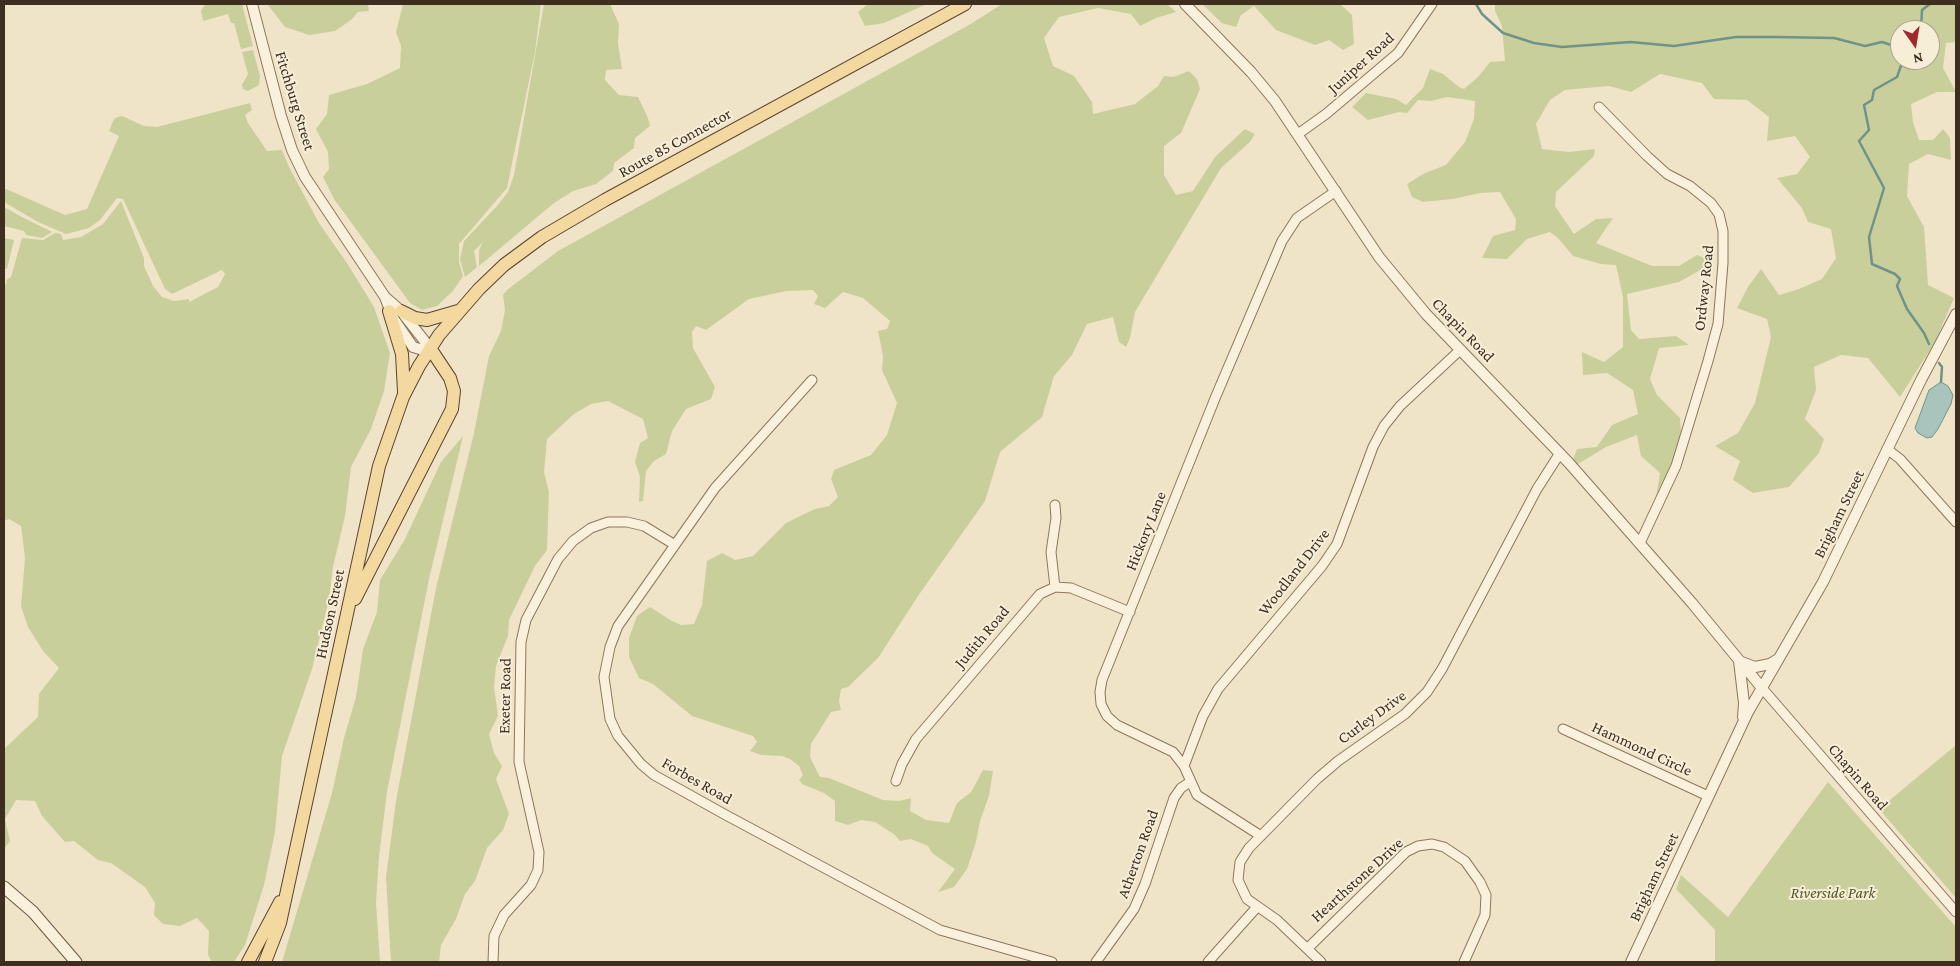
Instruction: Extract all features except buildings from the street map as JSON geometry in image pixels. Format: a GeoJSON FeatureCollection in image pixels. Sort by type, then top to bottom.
{"type":"FeatureCollection","features":[{"type":"Feature","properties":{"kind":"main road","name":"Route 85 Connector"},"geometry":{"type":"LineString","coordinates":[[430,348],[458,311],[504,265],[554,229],[965,4]]}},
{"type":"Feature","properties":{"kind":"main road"},"geometry":{"type":"LineString","coordinates":[[403,397],[402,354],[395,311],[427,320],[458,311]]}},
{"type":"Feature","properties":{"kind":"main road"},"geometry":{"type":"LineString","coordinates":[[341,640],[367,573],[452,409],[454,391],[450,378],[430,348]]}},
{"type":"Feature","properties":{"kind":"main road","name":"Hudson Street"},"geometry":{"type":"LineString","coordinates":[[265,962],[280,923],[284,894],[379,466],[403,397],[430,348]]}},
{"type":"Feature","properties":{"kind":"main road"},"geometry":{"type":"LineString","coordinates":[[4,887],[33,912],[76,962]]}},
{"type":"Feature","properties":{"kind":"main road","name":"Hudson Street"},"geometry":{"type":"LineString","coordinates":[[248,962],[284,894]]}},
{"type":"Feature","properties":{"kind":"street","name":"Fitchburg Street"},"geometry":{"type":"LineString","coordinates":[[252,4],[281,116],[298,164],[312,190],[395,311]]}},
{"type":"Feature","properties":{"kind":"street","name":"Chapin Road"},"geometry":{"type":"LineString","coordinates":[[1185,4],[1251,72],[1298,134],[1390,271],[1426,314],[1560,453],[1640,543],[1762,688],[1956,912]]}},
{"type":"Feature","properties":{"kind":"street","name":"Juniper Road"},"geometry":{"type":"LineString","coordinates":[[1298,134],[1326,114],[1398,53],[1432,4]]}},
{"type":"Feature","properties":{"kind":"street","name":"Ordway Road"},"geometry":{"type":"LineString","coordinates":[[1599,107],[1667,174],[1690,186],[1711,203],[1719,214],[1723,231],[1723,263],[1718,324],[1676,466],[1640,543]]}},
{"type":"Feature","properties":{"kind":"street","name":"Hickory Lane"},"geometry":{"type":"LineString","coordinates":[[1261,836],[1208,804],[1197,795],[1180,758],[1166,748],[1117,725],[1107,716],[1101,704],[1100,692],[1102,680],[1216,396],[1282,241],[1297,218],[1336,191]]}},
{"type":"Feature","properties":{"kind":"street"},"geometry":{"type":"LineString","coordinates":[[395,311],[430,348]]}},
{"type":"Feature","properties":{"kind":"street","name":"Brigham Street"},"geometry":{"type":"LineString","coordinates":[[1631,962],[1742,723],[1823,582],[1946,330],[1956,317]]}},
{"type":"Feature","properties":{"kind":"street","name":"Woodland Drive"},"geometry":{"type":"LineString","coordinates":[[1184,766],[1203,716],[1218,689],[1322,566],[1337,544],[1373,448],[1384,426],[1400,406],[1460,350]]}},
{"type":"Feature","properties":{"kind":"street","name":"Forbes Road"},"geometry":{"type":"LineString","coordinates":[[812,380],[715,488],[618,626],[606,664],[604,677],[610,719],[618,736],[641,764],[667,783],[940,930],[1052,962]]}},
{"type":"Feature","properties":{"kind":"street"},"geometry":{"type":"LineString","coordinates":[[1888,449],[1906,465],[1956,522]]}},
{"type":"Feature","properties":{"kind":"street","name":"Curley Drive"},"geometry":{"type":"LineString","coordinates":[[1321,962],[1277,920],[1257,907],[1242,892],[1238,874],[1244,855],[1328,769],[1405,714],[1427,692],[1442,669],[1537,489],[1560,453]]}},
{"type":"Feature","properties":{"kind":"street"},"geometry":{"type":"LineString","coordinates":[[1055,504],[1056,518],[1051,552],[1055,587],[1078,590],[1130,612]]}},
{"type":"Feature","properties":{"kind":"street","name":"Exeter Road"},"geometry":{"type":"LineString","coordinates":[[493,962],[494,936],[504,915],[531,885],[538,870],[538,852],[519,762],[521,642],[526,620],[558,559],[573,541],[591,528],[608,522],[627,522],[644,526],[675,546]]}},
{"type":"Feature","properties":{"kind":"street","name":"Judith Road"},"geometry":{"type":"LineString","coordinates":[[896,781],[908,750],[920,733],[1032,601],[1047,589],[1055,587]]}},
{"type":"Feature","properties":{"kind":"street"},"geometry":{"type":"LineString","coordinates":[[1739,661],[1755,667],[1770,664],[1780,658]]}},
{"type":"Feature","properties":{"kind":"street","name":"Brigham Street"},"geometry":{"type":"LineString","coordinates":[[1739,661],[1744,703],[1742,723]]}},
{"type":"Feature","properties":{"kind":"street","name":"Hammond Circle"},"geometry":{"type":"LineString","coordinates":[[1563,729],[1708,796]]}},
{"type":"Feature","properties":{"kind":"street","name":"Atherton Road"},"geometry":{"type":"LineString","coordinates":[[1096,962],[1138,901],[1174,798],[1181,788],[1190,782]]}},
{"type":"Feature","properties":{"kind":"street","name":"Hearthstone Drive"},"geometry":{"type":"LineString","coordinates":[[1308,948],[1406,852],[1418,846],[1432,844],[1444,847],[1465,860],[1486,894],[1485,914],[1464,962]]}},
{"type":"Feature","properties":{"kind":"street"},"geometry":{"type":"LineString","coordinates":[[1208,962],[1257,907]]}},
{"type":"Feature","properties":{"kind":"green space"},"geometry":{"type":"Polygon","coordinates":[[[205,4],[242,4],[253,46],[241,49],[234,23],[231,23],[228,14],[203,21],[201,11],[205,4]]]}},
{"type":"Feature","properties":{"kind":"green space"},"geometry":{"type":"Polygon","coordinates":[[[267,4],[368,4],[369,11],[358,12],[351,20],[335,31],[309,35],[285,27],[267,4]]]}},
{"type":"Feature","properties":{"kind":"green space"},"geometry":{"type":"Polygon","coordinates":[[[403,4],[541,4],[535,52],[507,188],[459,244],[459,262],[463,276],[453,291],[437,306],[422,310],[410,303],[334,199],[323,177],[329,169],[328,152],[316,129],[327,114],[329,95],[367,84],[400,68],[401,46],[396,32],[403,4]]]}},
{"type":"Feature","properties":{"kind":"green space"},"geometry":{"type":"Polygon","coordinates":[[[544,4],[610,4],[619,24],[618,43],[622,69],[606,70],[605,80],[619,95],[638,97],[650,126],[635,138],[634,148],[614,163],[613,171],[596,184],[573,191],[554,203],[479,266],[479,250],[483,242],[474,251],[477,267],[465,277],[460,259],[464,241],[508,192],[514,175],[544,4]]]}},
{"type":"Feature","properties":{"kind":"green space"},"geometry":{"type":"Polygon","coordinates":[[[868,4],[927,4],[884,23],[865,26],[858,12],[868,4]]]}},
{"type":"Feature","properties":{"kind":"green space"},"geometry":{"type":"Polygon","coordinates":[[[1002,4],[1167,4],[1176,12],[1156,18],[1140,26],[1131,14],[1098,8],[1059,17],[1044,38],[1053,66],[1074,76],[1092,102],[1093,114],[1135,104],[1158,86],[1164,76],[1173,77],[1189,71],[1197,79],[1200,89],[1181,133],[1164,146],[1164,175],[1176,195],[1193,191],[1215,157],[1245,129],[1255,134],[1250,142],[1221,168],[1135,312],[1130,338],[1126,347],[1119,342],[1113,317],[1087,324],[1072,355],[1054,376],[1042,417],[1000,452],[985,501],[918,596],[878,658],[848,687],[841,689],[839,701],[841,710],[831,712],[811,744],[810,757],[820,777],[829,778],[883,800],[899,801],[911,798],[910,811],[926,820],[949,823],[957,803],[971,792],[983,770],[993,771],[989,796],[967,869],[954,887],[938,892],[955,869],[932,853],[928,846],[911,839],[900,841],[895,835],[875,822],[861,820],[848,825],[835,821],[835,801],[824,793],[802,784],[799,780],[803,775],[799,766],[782,756],[761,755],[750,751],[757,742],[753,736],[692,716],[653,684],[639,678],[629,657],[629,638],[637,616],[650,607],[681,625],[694,624],[702,605],[707,561],[722,553],[735,560],[753,556],[786,523],[815,509],[829,506],[838,497],[831,479],[834,470],[871,455],[887,435],[897,403],[882,370],[883,356],[878,331],[887,329],[890,321],[863,298],[843,292],[825,308],[814,304],[818,296],[813,290],[786,291],[749,299],[706,330],[696,326],[692,332],[693,348],[715,387],[711,399],[686,409],[672,431],[666,454],[654,461],[646,471],[643,501],[639,502],[640,477],[635,462],[640,443],[648,438],[643,419],[608,401],[591,404],[574,414],[547,439],[544,472],[549,492],[547,550],[535,566],[509,620],[508,636],[496,666],[494,687],[498,716],[489,734],[494,753],[502,766],[496,779],[509,814],[503,830],[487,848],[475,881],[465,894],[456,919],[441,945],[439,962],[391,962],[386,877],[396,801],[436,588],[474,433],[489,356],[501,331],[505,310],[503,295],[558,251],[969,25],[1002,4]]]}},
{"type":"Feature","properties":{"kind":"green space"},"geometry":{"type":"Polygon","coordinates":[[[1202,4],[1340,4],[1352,15],[1354,44],[1343,50],[1329,40],[1315,45],[1276,30],[1254,6],[1241,15],[1236,27],[1222,23],[1202,4]]]}},
{"type":"Feature","properties":{"kind":"green space"},"geometry":{"type":"Polygon","coordinates":[[[1495,4],[1956,4],[1956,42],[1946,43],[1943,68],[1956,92],[1937,92],[1911,104],[1913,122],[1919,140],[1933,140],[1943,129],[1950,138],[1951,160],[1928,154],[1909,164],[1907,196],[1924,227],[1928,285],[1954,298],[1935,342],[1900,397],[1868,358],[1841,355],[1814,367],[1816,390],[1805,419],[1824,439],[1819,453],[1789,487],[1753,493],[1733,480],[1740,461],[1715,446],[1738,433],[1755,403],[1771,337],[1767,319],[1737,308],[1748,287],[1761,269],[1779,295],[1822,279],[1836,258],[1831,229],[1808,222],[1802,208],[1777,178],[1797,174],[1810,157],[1795,136],[1767,141],[1769,117],[1747,100],[1714,99],[1702,83],[1660,74],[1631,92],[1609,86],[1565,90],[1550,100],[1536,124],[1542,149],[1569,152],[1595,149],[1594,156],[1556,192],[1555,206],[1574,234],[1596,219],[1613,218],[1596,243],[1652,266],[1679,266],[1697,255],[1709,260],[1711,264],[1679,282],[1627,294],[1631,330],[1639,339],[1676,336],[1689,345],[1659,348],[1650,379],[1657,395],[1680,418],[1681,432],[1665,487],[1656,498],[1660,473],[1641,456],[1637,435],[1606,447],[1578,464],[1572,462],[1577,449],[1597,447],[1612,425],[1638,414],[1633,390],[1607,373],[1583,375],[1582,352],[1604,362],[1623,347],[1623,297],[1616,265],[1601,264],[1573,256],[1558,238],[1550,232],[1527,239],[1507,259],[1482,258],[1493,236],[1515,230],[1516,219],[1500,192],[1480,193],[1453,199],[1423,202],[1412,197],[1407,184],[1425,173],[1446,165],[1465,142],[1474,119],[1475,101],[1447,97],[1431,101],[1418,100],[1407,113],[1399,112],[1368,120],[1352,107],[1366,93],[1396,99],[1406,105],[1423,88],[1430,69],[1443,74],[1464,89],[1478,77],[1490,62],[1505,61],[1502,26],[1495,11],[1495,4]]]}},
{"type":"Feature","properties":{"kind":"green space"},"geometry":{"type":"Polygon","coordinates":[[[253,50],[260,76],[259,85],[248,91],[243,89],[242,85],[248,74],[242,52],[253,50]]]}},
{"type":"Feature","properties":{"kind":"green space"},"geometry":{"type":"Polygon","coordinates":[[[250,103],[252,110],[245,115],[248,123],[267,151],[282,150],[319,223],[347,263],[374,307],[390,353],[384,391],[371,429],[351,467],[345,516],[333,567],[329,599],[312,669],[282,756],[275,832],[264,885],[245,945],[234,962],[212,962],[208,955],[209,931],[197,918],[180,926],[163,924],[154,915],[155,903],[145,887],[111,863],[98,860],[74,841],[65,842],[42,816],[35,801],[16,800],[5,819],[10,841],[4,849],[4,749],[38,717],[39,694],[59,668],[43,651],[28,627],[21,606],[25,558],[21,526],[9,519],[4,521],[4,283],[7,284],[6,280],[11,277],[22,238],[43,240],[55,233],[61,234],[63,240],[81,237],[103,224],[121,201],[144,258],[144,266],[153,286],[162,297],[174,301],[189,299],[189,302],[218,287],[225,274],[222,270],[172,294],[165,289],[123,199],[117,198],[100,220],[89,228],[66,234],[38,222],[4,202],[4,188],[65,215],[87,209],[119,136],[109,131],[114,119],[122,116],[144,126],[157,127],[250,103]]]}},
{"type":"Feature","properties":{"kind":"green space"},"geometry":{"type":"Polygon","coordinates":[[[4,207],[52,232],[42,238],[26,235],[24,231],[4,226],[4,207]]]}},
{"type":"Feature","properties":{"kind":"green space"},"geometry":{"type":"Polygon","coordinates":[[[4,238],[14,240],[7,269],[4,268],[4,238]]]}},
{"type":"Feature","properties":{"kind":"green space"},"geometry":{"type":"Polygon","coordinates":[[[463,436],[429,579],[387,792],[379,857],[376,903],[380,962],[282,962],[332,793],[344,738],[356,697],[363,649],[377,612],[380,580],[405,539],[441,462],[463,436]]]}},
{"type":"Feature","properties":{"kind":"green space"},"geometry":{"type":"Polygon","coordinates":[[[1956,745],[1956,898],[1879,809],[1956,745]]]}},
{"type":"Feature","properties":{"kind":"green space","name":"Riverside Park"},"geometry":{"type":"Polygon","coordinates":[[[1828,782],[1956,927],[1956,962],[1715,962],[1715,930],[1676,889],[1681,875],[1728,917],[1828,782]]]}},
{"type":"Feature","properties":{"kind":"water"},"geometry":{"type":"Polygon","coordinates":[[[1941,382],[1948,386],[1953,395],[1951,404],[1938,429],[1932,437],[1927,438],[1918,433],[1915,428],[1929,390],[1941,382]]]}},
{"type":"Feature","properties":{"kind":"waterway"},"geometry":{"type":"LineString","coordinates":[[1476,4],[1482,14],[1503,33],[1534,43],[1562,47],[1631,42],[1674,46],[1736,37],[1834,38],[1865,46],[1882,42],[1890,45]]}},
{"type":"Feature","properties":{"kind":"waterway"},"geometry":{"type":"LineString","coordinates":[[1922,20],[1922,10],[1930,4]]}},
{"type":"Feature","properties":{"kind":"waterway"},"geometry":{"type":"LineString","coordinates":[[1899,70],[1897,77],[1874,90],[1872,100],[1864,105],[1869,130],[1859,141],[1884,188],[1869,237],[1872,264],[1895,274],[1900,279],[1897,286],[1907,309],[1924,333],[1929,344]]}},
{"type":"Feature","properties":{"kind":"waterway"},"geometry":{"type":"LineString","coordinates":[[1939,363],[1942,367],[1941,382]]}}]}
